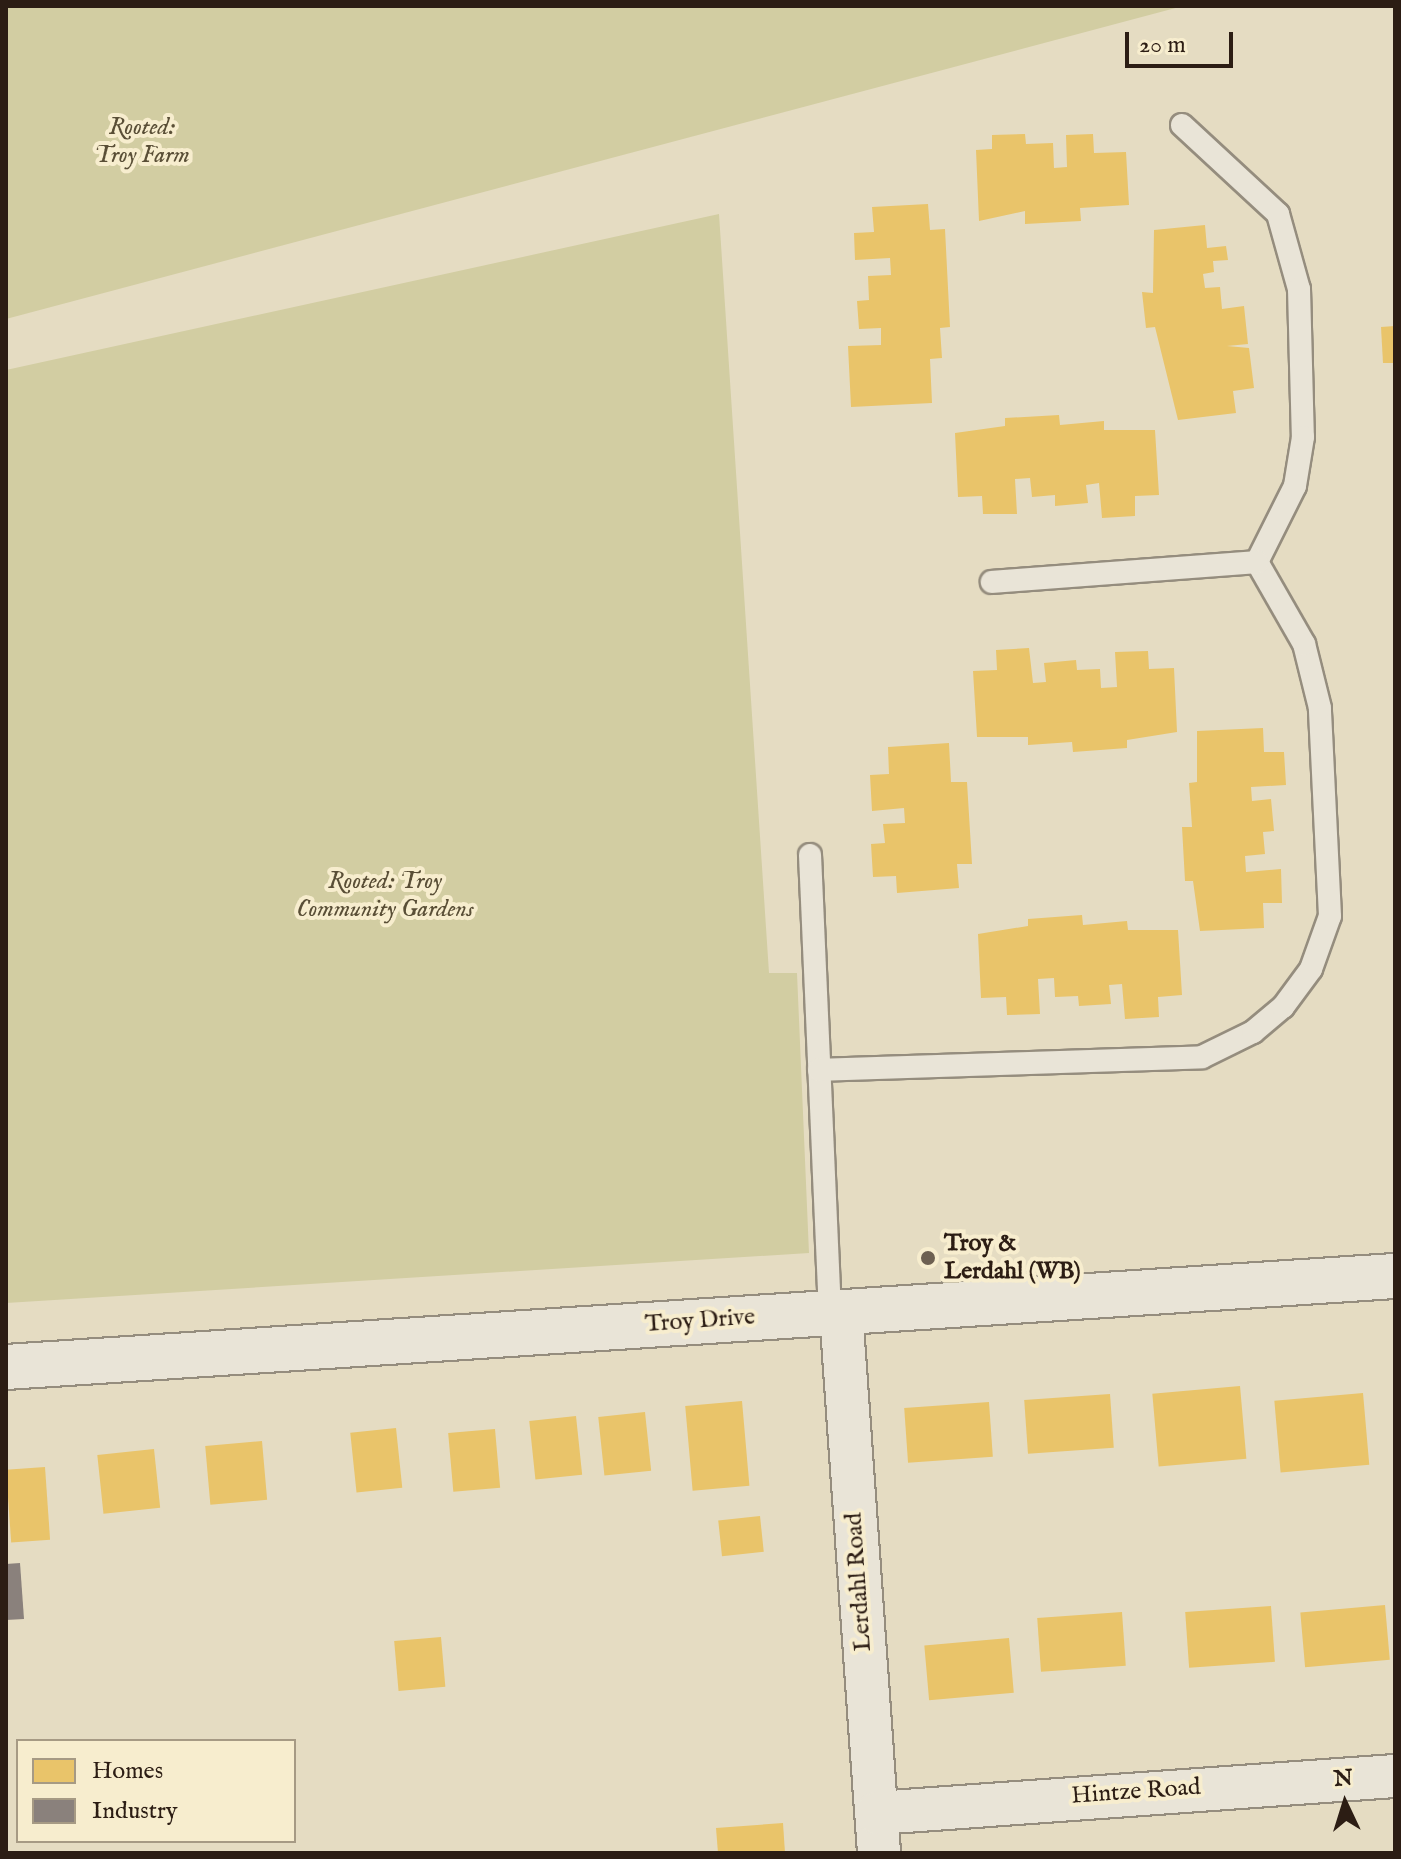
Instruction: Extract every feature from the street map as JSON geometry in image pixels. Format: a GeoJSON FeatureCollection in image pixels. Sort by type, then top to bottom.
{"type":"FeatureCollection","features":[{"type":"Feature","properties":{"kind":"street","name":"Troy Drive"},"geometry":{"type":"LineString","coordinates":[[6,1367],[1395,1276]]}},
{"type":"Feature","properties":{"kind":"street","name":"Lerdahl Road"},"geometry":{"type":"LineString","coordinates":[[836,1312],[878,1833]]}},
{"type":"Feature","properties":{"kind":"street","name":"Hintze Road"},"geometry":{"type":"LineString","coordinates":[[878,1833],[1395,1776]]}},
{"type":"Feature","properties":{"kind":"lane"},"geometry":{"type":"LineString","coordinates":[[1182,125],[1278,214],[1299,289],[1303,437],[1295,486],[1257,562]]}},
{"type":"Feature","properties":{"kind":"lane"},"geometry":{"type":"LineString","coordinates":[[992,582],[1257,562]]}},
{"type":"Feature","properties":{"kind":"lane"},"geometry":{"type":"LineString","coordinates":[[819,1070],[1202,1057],[1253,1032],[1283,1007],[1311,969],[1330,916],[1320,708],[1304,644],[1257,562]]}},
{"type":"Feature","properties":{"kind":"lane"},"geometry":{"type":"LineString","coordinates":[[810,855],[819,1070],[836,1312]]}},
{"type":"Feature","properties":{"kind":"green space","name":"Rooted: Troy Farm"},"geometry":{"type":"Polygon","coordinates":[[[6,6],[1183,6],[6,319],[6,6]]]}},
{"type":"Feature","properties":{"kind":"green space","name":"Rooted: Troy Community Gardens"},"geometry":{"type":"Polygon","coordinates":[[[719,214],[769,973],[797,973],[809,1253],[6,1303],[6,370],[719,214]]]}},
{"type":"Feature","properties":{"kind":"building: Homes"},"geometry":{"type":"Polygon","coordinates":[[[1025,134],[1026,144],[1053,143],[1054,168],[1067,167],[1066,135],[1093,134],[1094,153],[1126,152],[1129,205],[1080,208],[1081,221],[1025,224],[1025,211],[979,221],[976,150],[992,149],[992,135],[1025,134]]]}},
{"type":"Feature","properties":{"kind":"building: Homes"},"geometry":{"type":"Polygon","coordinates":[[[928,204],[930,230],[945,229],[950,327],[940,328],[942,358],[930,359],[932,403],[851,407],[848,346],[881,345],[881,328],[859,329],[857,301],[869,300],[868,276],[891,275],[890,258],[855,260],[854,233],[874,232],[872,207],[928,204]]]}},
{"type":"Feature","properties":{"kind":"building: Homes"},"geometry":{"type":"Polygon","coordinates":[[[1205,225],[1207,248],[1226,246],[1228,260],[1213,261],[1214,272],[1203,274],[1205,288],[1220,287],[1222,309],[1244,306],[1248,344],[1227,346],[1249,348],[1254,388],[1233,391],[1236,413],[1178,420],[1155,327],[1146,328],[1142,292],[1153,293],[1154,230],[1205,225]]]}},
{"type":"Feature","properties":{"kind":"building: Homes"},"geometry":{"type":"Polygon","coordinates":[[[1395,326],[1395,363],[1383,363],[1381,327],[1395,326]]]}},
{"type":"Feature","properties":{"kind":"building: Homes"},"geometry":{"type":"Polygon","coordinates":[[[1059,415],[1060,425],[1104,421],[1104,430],[1155,430],[1159,495],[1135,496],[1135,516],[1102,518],[1099,483],[1086,485],[1088,503],[1055,506],[1055,495],[1032,497],[1030,478],[1015,479],[1017,514],[983,514],[982,496],[958,497],[955,433],[1005,426],[1005,418],[1059,415]]]}},
{"type":"Feature","properties":{"kind":"building: Homes"},"geometry":{"type":"Polygon","coordinates":[[[1029,648],[1033,683],[1046,682],[1044,663],[1076,660],[1077,670],[1100,669],[1101,688],[1117,687],[1115,652],[1148,651],[1149,669],[1174,668],[1177,732],[1127,740],[1127,748],[1073,752],[1072,742],[1028,745],[1028,737],[977,737],[973,671],[997,670],[996,650],[1029,648]]]}},
{"type":"Feature","properties":{"kind":"building: Homes"},"geometry":{"type":"Polygon","coordinates":[[[1263,728],[1264,752],[1284,752],[1286,785],[1251,787],[1252,801],[1271,799],[1274,831],[1263,832],[1265,854],[1245,856],[1246,872],[1281,869],[1282,903],[1263,903],[1264,928],[1200,931],[1193,881],[1185,881],[1182,827],[1192,827],[1189,783],[1197,782],[1197,731],[1263,728]]]}},
{"type":"Feature","properties":{"kind":"building: Homes"},"geometry":{"type":"Polygon","coordinates":[[[949,743],[951,782],[967,782],[972,864],[957,864],[959,888],[897,893],[896,876],[873,877],[871,844],[885,843],[883,824],[905,823],[904,808],[872,811],[870,775],[889,774],[888,747],[949,743]]]}},
{"type":"Feature","properties":{"kind":"building: Homes"},"geometry":{"type":"Polygon","coordinates":[[[1082,915],[1083,925],[1127,921],[1128,930],[1178,930],[1182,995],[1158,997],[1159,1017],[1125,1019],[1122,984],[1109,985],[1111,1004],[1079,1006],[1078,996],[1055,997],[1054,978],[1038,979],[1040,1014],[1007,1015],[1006,997],[981,998],[978,934],[1028,926],[1028,919],[1082,915]]]}},
{"type":"Feature","properties":{"kind":"building: Homes"},"geometry":{"type":"Polygon","coordinates":[[[1240,1386],[1246,1459],[1159,1466],[1152,1394],[1240,1386]]]}},
{"type":"Feature","properties":{"kind":"building: Homes"},"geometry":{"type":"Polygon","coordinates":[[[1363,1393],[1369,1465],[1281,1472],[1274,1401],[1363,1393]]]}},
{"type":"Feature","properties":{"kind":"building: Homes"},"geometry":{"type":"Polygon","coordinates":[[[1110,1394],[1114,1448],[1028,1454],[1024,1400],[1110,1394]]]}},
{"type":"Feature","properties":{"kind":"building: Homes"},"geometry":{"type":"Polygon","coordinates":[[[742,1401],[749,1486],[693,1491],[685,1406],[742,1401]]]}},
{"type":"Feature","properties":{"kind":"building: Homes"},"geometry":{"type":"Polygon","coordinates":[[[989,1402],[993,1457],[908,1463],[904,1408],[989,1402]]]}},
{"type":"Feature","properties":{"kind":"building: Homes"},"geometry":{"type":"Polygon","coordinates":[[[645,1412],[651,1471],[604,1476],[598,1417],[645,1412]]]}},
{"type":"Feature","properties":{"kind":"building: Homes"},"geometry":{"type":"Polygon","coordinates":[[[576,1416],[582,1475],[535,1480],[529,1421],[576,1416]]]}},
{"type":"Feature","properties":{"kind":"building: Homes"},"geometry":{"type":"Polygon","coordinates":[[[396,1428],[402,1488],[357,1492],[350,1433],[396,1428]]]}},
{"type":"Feature","properties":{"kind":"building: Homes"},"geometry":{"type":"Polygon","coordinates":[[[495,1429],[500,1488],[453,1492],[448,1433],[495,1429]]]}},
{"type":"Feature","properties":{"kind":"building: Homes"},"geometry":{"type":"Polygon","coordinates":[[[262,1441],[267,1500],[210,1505],[205,1446],[262,1441]]]}},
{"type":"Feature","properties":{"kind":"building: Homes"},"geometry":{"type":"Polygon","coordinates":[[[154,1449],[160,1508],[103,1514],[97,1455],[154,1449]]]}},
{"type":"Feature","properties":{"kind":"building: Homes"},"geometry":{"type":"Polygon","coordinates":[[[45,1467],[50,1540],[11,1543],[6,1470],[45,1467]]]}},
{"type":"Feature","properties":{"kind":"building: Homes"},"geometry":{"type":"Polygon","coordinates":[[[760,1516],[764,1552],[722,1556],[718,1520],[760,1516]]]}},
{"type":"Feature","properties":{"kind":"building: Homes"},"geometry":{"type":"Polygon","coordinates":[[[1385,1605],[1390,1660],[1305,1667],[1300,1612],[1385,1605]]]}},
{"type":"Feature","properties":{"kind":"building: Homes"},"geometry":{"type":"Polygon","coordinates":[[[1271,1606],[1275,1662],[1189,1668],[1185,1612],[1271,1606]]]}},
{"type":"Feature","properties":{"kind":"building: Homes"},"geometry":{"type":"Polygon","coordinates":[[[1122,1612],[1126,1666],[1041,1672],[1037,1618],[1122,1612]]]}},
{"type":"Feature","properties":{"kind":"building: Homes"},"geometry":{"type":"Polygon","coordinates":[[[441,1637],[445,1687],[399,1691],[394,1641],[441,1637]]]}},
{"type":"Feature","properties":{"kind":"building: Homes"},"geometry":{"type":"Polygon","coordinates":[[[1009,1638],[1014,1693],[929,1700],[924,1645],[1009,1638]]]}},
{"type":"Feature","properties":{"kind":"building: Homes"},"geometry":{"type":"Polygon","coordinates":[[[783,1823],[785,1853],[718,1853],[716,1828],[783,1823]]]}},
{"type":"Feature","properties":{"kind":"building: Industry"},"geometry":{"type":"Polygon","coordinates":[[[20,1563],[24,1619],[6,1620],[6,1564],[20,1563]]]}},
{"type":"Feature","properties":{"kind":"place","name":"Troy & Lerdahl (WB)"},"geometry":{"type":"Point","coordinates":[928,1258]}}]}
